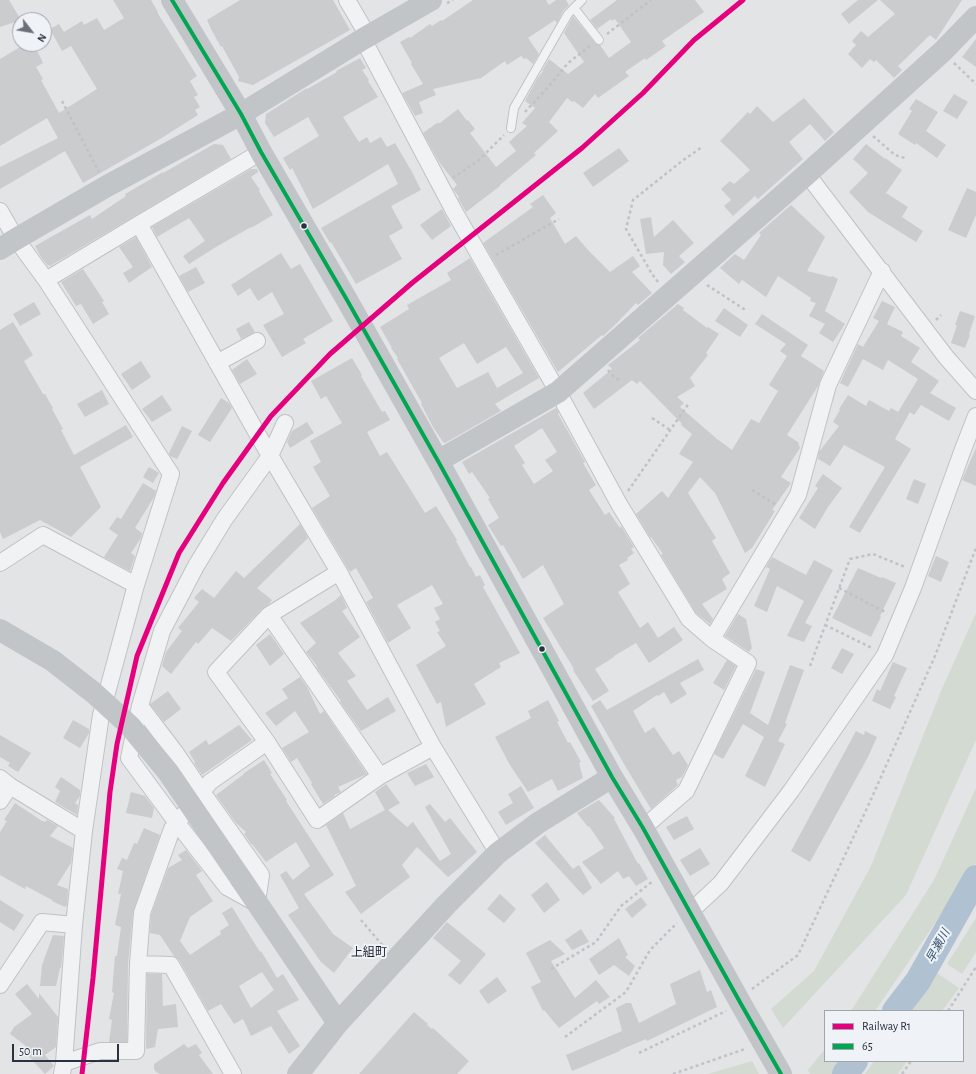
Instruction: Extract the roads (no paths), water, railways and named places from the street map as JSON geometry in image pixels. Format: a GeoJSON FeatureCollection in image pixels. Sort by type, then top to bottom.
{"type":"FeatureCollection","features":[{"type":"Feature","properties":{"kind":"street"},"geometry":{"type":"LineString","coordinates":[[172,0],[241,114],[261,152],[438,461],[612,777],[643,828],[683,917],[739,1002],[781,1074]]}},
{"type":"Feature","properties":{"kind":"street"},"geometry":{"type":"LineString","coordinates":[[347,0],[454,211],[558,392],[618,504],[689,619],[712,639],[748,662],[686,791],[643,828]]}},
{"type":"Feature","properties":{"kind":"street"},"geometry":{"type":"LineString","coordinates":[[8,244],[107,186],[241,114],[365,37],[431,0]]}},
{"type":"Feature","properties":{"kind":"street"},"geometry":{"type":"LineString","coordinates":[[438,461],[558,392],[807,174],[943,51],[976,17]]}},
{"type":"Feature","properties":{"kind":"street"},"geometry":{"type":"LineString","coordinates":[[46,280],[261,152]]}},
{"type":"Feature","properties":{"kind":"street"},"geometry":{"type":"LineString","coordinates":[[807,174],[946,357],[976,391]]}},
{"type":"Feature","properties":{"kind":"street"},"geometry":{"type":"LineString","coordinates":[[0,211],[8,244],[46,280],[171,474],[136,585],[101,715],[84,831],[74,925],[63,1068],[100,1051],[136,1050],[138,964],[142,913],[172,829],[210,782],[267,742]]}},
{"type":"Feature","properties":{"kind":"street"},"geometry":{"type":"LineString","coordinates":[[139,224],[270,456],[339,572],[433,747],[498,853]]}},
{"type":"Feature","properties":{"kind":"street"},"geometry":{"type":"LineString","coordinates":[[712,639],[798,495],[828,385],[882,272]]}},
{"type":"Feature","properties":{"kind":"street"},"geometry":{"type":"LineString","coordinates":[[217,363],[257,341]]}},
{"type":"Feature","properties":{"kind":"street"},"geometry":{"type":"LineString","coordinates":[[683,917],[722,882],[786,798],[885,655],[914,588],[976,416]]}},
{"type":"Feature","properties":{"kind":"street"},"geometry":{"type":"LineString","coordinates":[[258,904],[227,887],[177,823],[130,758],[140,706],[162,631],[196,566],[224,520],[270,456],[285,424]]}},
{"type":"Feature","properties":{"kind":"street"},"geometry":{"type":"LineString","coordinates":[[0,563],[43,535],[136,585]]}},
{"type":"Feature","properties":{"kind":"street"},"geometry":{"type":"LineString","coordinates":[[339,572],[269,615],[216,672],[267,742],[317,820],[380,776],[433,747]]}},
{"type":"Feature","properties":{"kind":"street"},"geometry":{"type":"LineString","coordinates":[[269,615],[380,776]]}},
{"type":"Feature","properties":{"kind":"street"},"geometry":{"type":"LineString","coordinates":[[0,630],[54,661],[94,693],[130,726],[168,772],[338,1023]]}},
{"type":"Feature","properties":{"kind":"street"},"geometry":{"type":"LineString","coordinates":[[140,706],[175,752],[261,875],[258,904]]}},
{"type":"Feature","properties":{"kind":"street"},"geometry":{"type":"LineString","coordinates":[[298,1074],[338,1023],[446,905],[498,853],[538,823],[612,777]]}},
{"type":"Feature","properties":{"kind":"street"},"geometry":{"type":"LineString","coordinates":[[0,801],[5,782],[84,831]]}},
{"type":"Feature","properties":{"kind":"street"},"geometry":{"type":"LineString","coordinates":[[0,985],[42,922],[74,925]]}},
{"type":"Feature","properties":{"kind":"street"},"geometry":{"type":"LineString","coordinates":[[138,964],[171,965],[234,1074]]}},
{"type":"Feature","properties":{"kind":"lane"},"geometry":{"type":"LineString","coordinates":[[511,128],[514,108],[568,14],[582,0]]}},
{"type":"Feature","properties":{"kind":"lane"},"geometry":{"type":"LineString","coordinates":[[574,8],[599,40]]}},
{"type":"Feature","properties":{"kind":"waterway","name":"早瀬川"},"geometry":{"type":"LineString","coordinates":[[896,1010],[918,981],[976,878]]}},
{"type":"Feature","properties":{"kind":"waterway","name":"早瀬川"},"geometry":{"type":"LineString","coordinates":[[845,1074],[854,1062]]}},
{"type":"Feature","properties":{"kind":"rail line","name":"R1"},"geometry":{"type":"LineString","coordinates":[[82,1074],[93,978],[110,792],[117,744],[137,656],[179,553],[223,483],[271,416],[330,354],[412,283],[582,148],[643,93],[694,40],[743,0]]}},
{"type":"Feature","properties":{"kind":"district","name":"上組町"},"geometry":{"type":"Point","coordinates":[369,952]}}]}
